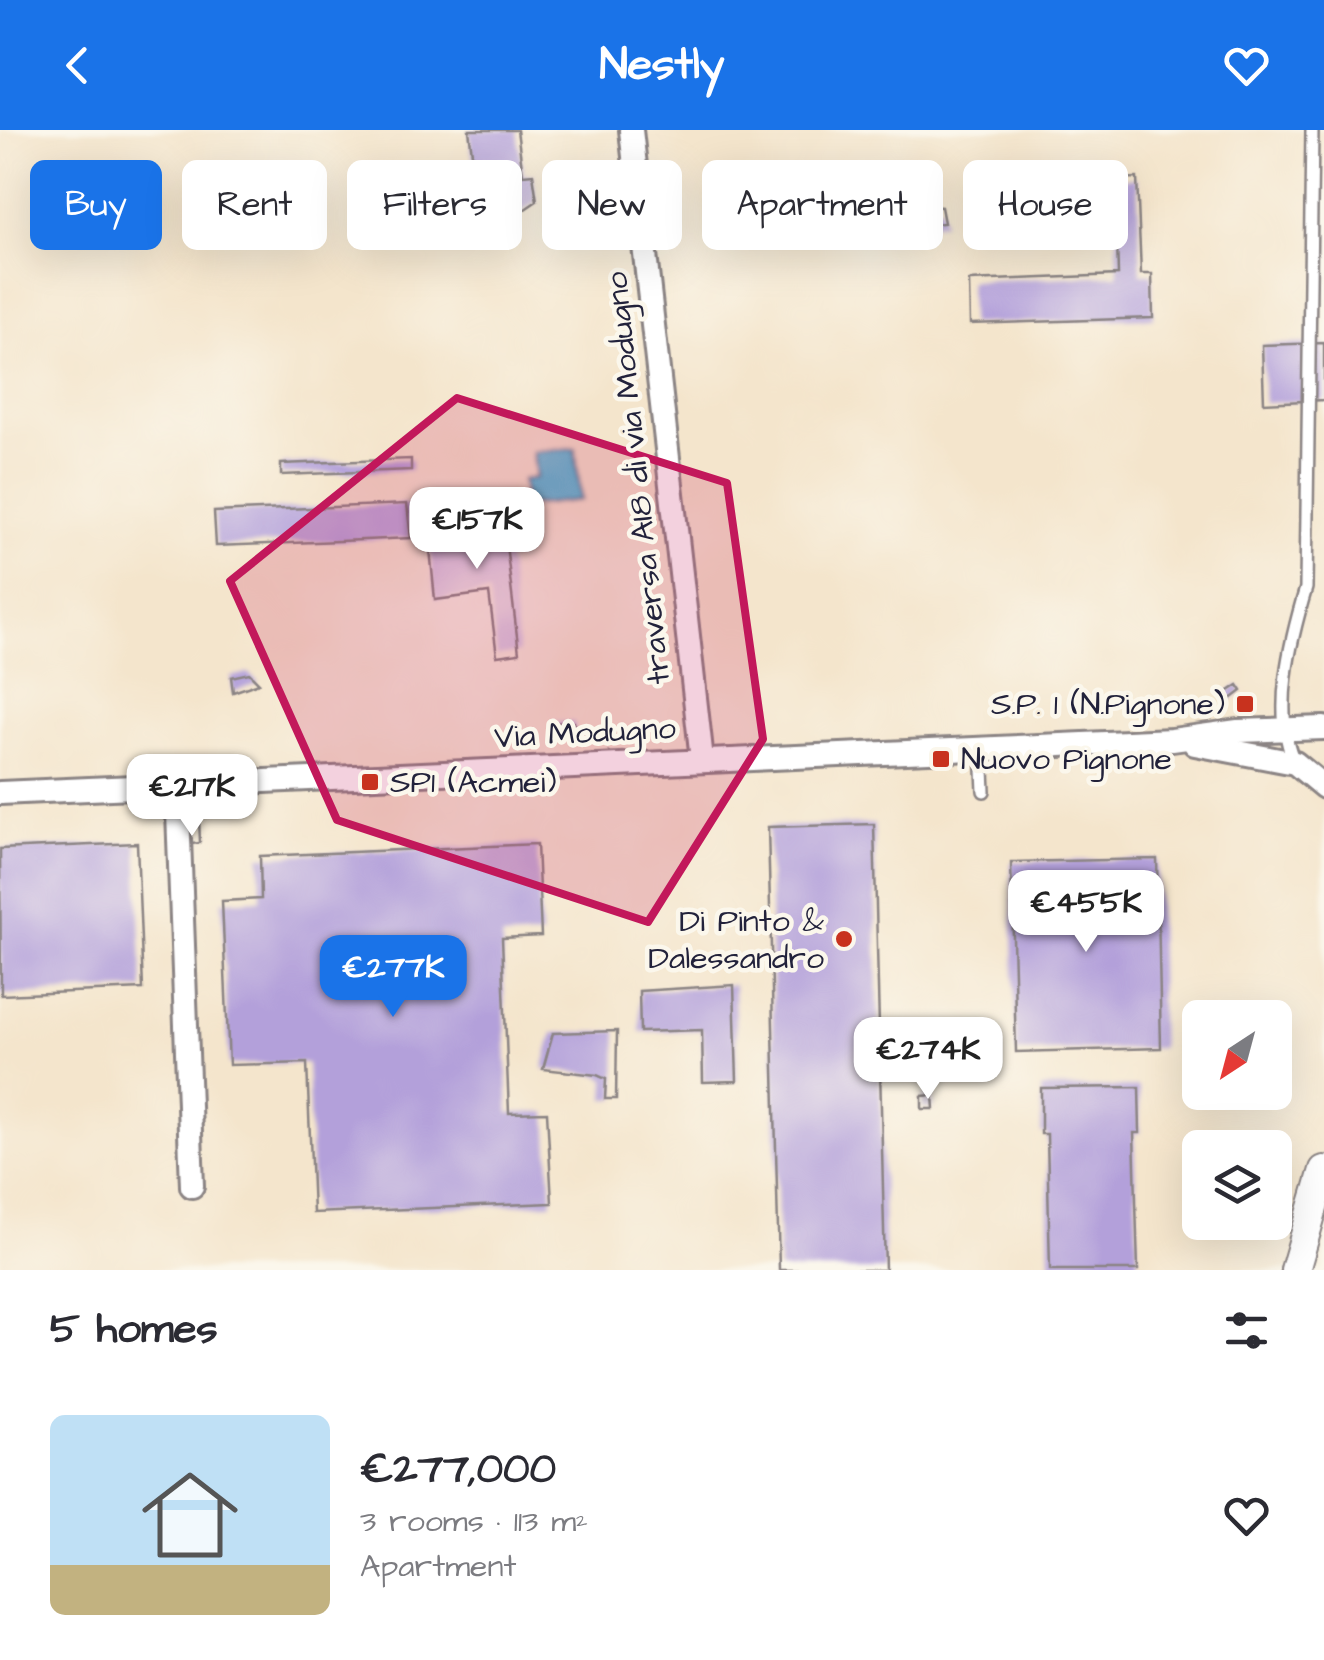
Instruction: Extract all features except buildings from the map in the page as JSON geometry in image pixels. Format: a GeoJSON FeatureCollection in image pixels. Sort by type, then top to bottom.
{"type":"FeatureCollection","features":[{"type":"Feature","properties":{"kind":"street","name":"traversa AI8 di via Modugno"},"geometry":{"type":"LineString","coordinates":[[631,130],[702,760]]}},
{"type":"Feature","properties":{"kind":"street","name":"Via Modugno"},"geometry":{"type":"LineString","coordinates":[[0,793],[1172,740],[1324,728]]}},
{"type":"Feature","properties":{"kind":"street","name":"Via Modugno"},"geometry":{"type":"LineString","coordinates":[[1172,740],[1295,763],[1324,787]]}},
{"type":"Feature","properties":{"kind":"street"},"geometry":{"type":"LineString","coordinates":[[178,785],[192,1186]]}},
{"type":"Feature","properties":{"kind":"street"},"geometry":{"type":"LineString","coordinates":[[1295,1270],[1324,1170]]}},
{"type":"Feature","properties":{"kind":"lane"},"geometry":{"type":"LineString","coordinates":[[1295,763],[1285,744],[1287,654],[1306,588],[1312,130]]}},
{"type":"Feature","properties":{"kind":"lane"},"geometry":{"type":"LineString","coordinates":[[982,748],[984,791]]}},
{"type":"Feature","properties":{"kind":"highlighted area"},"geometry":{"type":"Polygon","coordinates":[[[457,398],[727,483],[763,739],[648,922],[337,820],[230,581],[457,398]]]}},
{"type":"Feature","properties":{"kind":"water"},"geometry":{"type":"Polygon","coordinates":[[[575,448],[581,500],[526,506],[522,480],[536,478],[533,452],[575,448]]]}},
{"type":"Feature","properties":{"kind":"place","name":"S.P. 1 (N.Pignone)"},"geometry":{"type":"Point","coordinates":[1245,704]}},
{"type":"Feature","properties":{"kind":"place","name":"Nuovo Pignone"},"geometry":{"type":"Point","coordinates":[941,759]}},
{"type":"Feature","properties":{"kind":"place","name":"SP1 (Acmei)"},"geometry":{"type":"Point","coordinates":[370,782]}},
{"type":"Feature","properties":{"kind":"place","name":"Di Pinto & Dalessandro"},"geometry":{"type":"Point","coordinates":[844,939]}}]}
